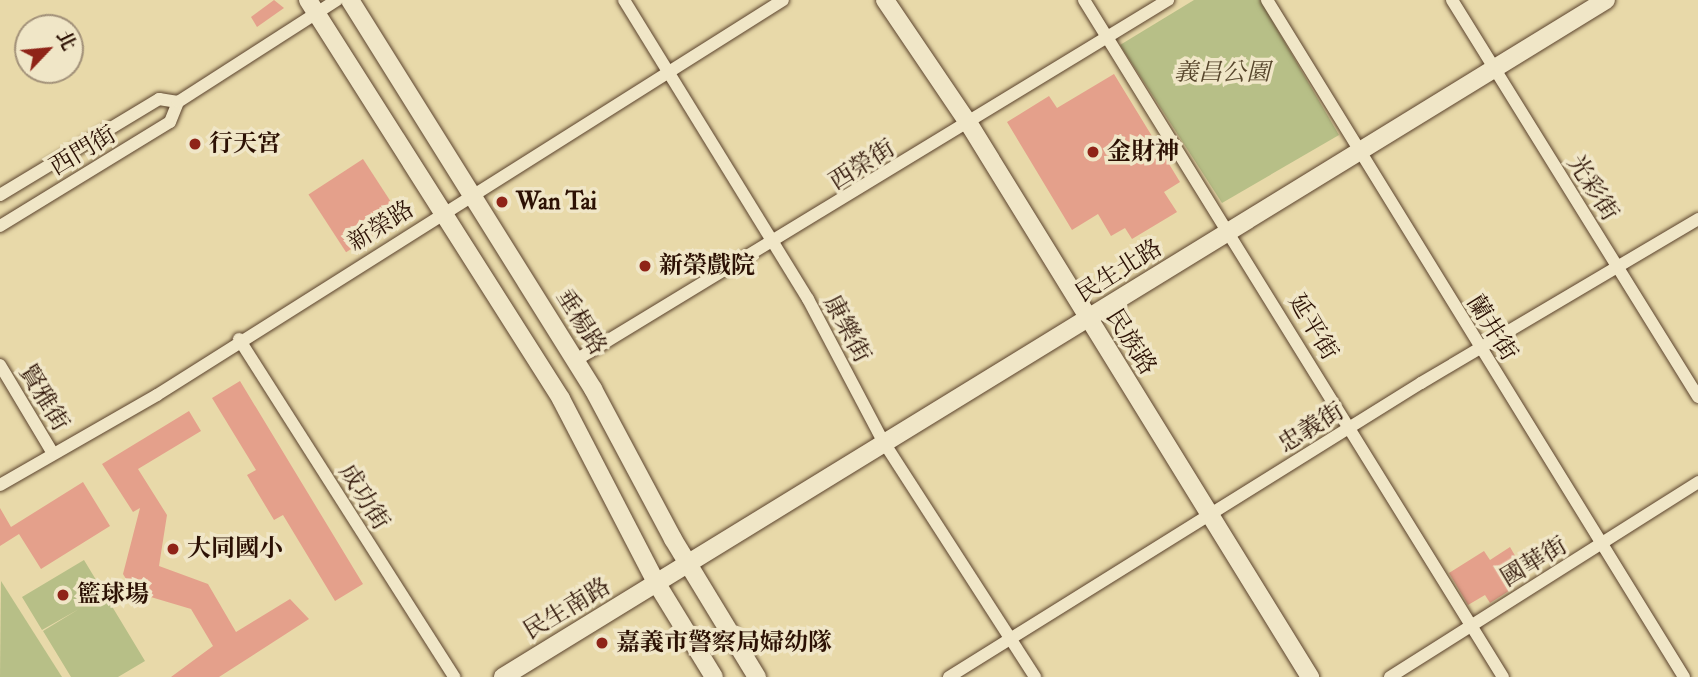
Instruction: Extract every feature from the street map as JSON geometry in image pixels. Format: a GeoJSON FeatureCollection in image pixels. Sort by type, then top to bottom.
{"type":"FeatureCollection","features":[{"type":"Feature","properties":{"kind":"main road","name":"垂楊路"},"geometry":{"type":"LineString","coordinates":[[350,0],[576,360],[688,564],[757,677]]}},
{"type":"Feature","properties":{"kind":"main road","name":"民族路"},"geometry":{"type":"LineString","coordinates":[[885,0],[969,124],[1311,677]]}},
{"type":"Feature","properties":{"kind":"main road","name":"民生北路"},"geometry":{"type":"LineString","coordinates":[[657,584],[883,441],[1088,319],[1606,0]]}},
{"type":"Feature","properties":{"kind":"main road"},"geometry":{"type":"LineString","coordinates":[[313,7],[561,399],[657,584],[714,677]]}},
{"type":"Feature","properties":{"kind":"main road","name":"民生南路"},"geometry":{"type":"LineString","coordinates":[[503,677],[657,584]]}},
{"type":"Feature","properties":{"kind":"street","name":"西門街"},"geometry":{"type":"LineString","coordinates":[[0,226],[170,122],[178,103],[313,7],[337,0]]}},
{"type":"Feature","properties":{"kind":"street","name":"康樂街"},"geometry":{"type":"LineString","coordinates":[[624,0],[774,244],[883,441],[1035,677]]}},
{"type":"Feature","properties":{"kind":"street","name":"新榮路"},"geometry":{"type":"LineString","coordinates":[[0,485],[52,452],[157,395],[239,339],[783,0]]}},
{"type":"Feature","properties":{"kind":"street","name":"延平街"},"geometry":{"type":"LineString","coordinates":[[1084,0],[1503,677]]}},
{"type":"Feature","properties":{"kind":"street","name":"西榮街"},"geometry":{"type":"LineString","coordinates":[[576,360],[774,244],[1168,0]]}},
{"type":"Feature","properties":{"kind":"street","name":"蘭井街"},"geometry":{"type":"LineString","coordinates":[[1267,0],[1357,151],[1684,677]]}},
{"type":"Feature","properties":{"kind":"street","name":"光彩街"},"geometry":{"type":"LineString","coordinates":[[1452,0],[1698,397]]}},
{"type":"Feature","properties":{"kind":"street","name":"西門街"},"geometry":{"type":"LineString","coordinates":[[0,195],[159,99],[178,103]]}},
{"type":"Feature","properties":{"kind":"street","name":"忠義街"},"geometry":{"type":"LineString","coordinates":[[949,677],[1349,429],[1698,219]]}},
{"type":"Feature","properties":{"kind":"street","name":"成功街"},"geometry":{"type":"LineString","coordinates":[[239,339],[454,677]]}},
{"type":"Feature","properties":{"kind":"street","name":"賢雅街"},"geometry":{"type":"LineString","coordinates":[[0,365],[52,452]]}},
{"type":"Feature","properties":{"kind":"street","name":"國華街"},"geometry":{"type":"LineString","coordinates":[[1390,677],[1698,482]]}},
{"type":"Feature","properties":{"kind":"green space","name":"義昌公園"},"geometry":{"type":"Polygon","coordinates":[[[1194,0],[1260,0],[1339,135],[1222,203],[1120,45],[1194,0]]]}},
{"type":"Feature","properties":{"kind":"green space"},"geometry":{"type":"Polygon","coordinates":[[[84,560],[145,661],[118,677],[71,677],[43,631],[79,609],[42,630],[22,597],[84,560]]]}},
{"type":"Feature","properties":{"kind":"green space"},"geometry":{"type":"Polygon","coordinates":[[[1,581],[62,677],[0,677],[1,581]]]}},
{"type":"Feature","properties":{"kind":"building"},"geometry":{"type":"Polygon","coordinates":[[[274,0],[284,8],[257,27],[251,17],[274,0]]]}},
{"type":"Feature","properties":{"kind":"building","name":"金財神"},"geometry":{"type":"Polygon","coordinates":[[[1114,74],[1180,182],[1164,192],[1177,212],[1132,239],[1125,228],[1111,236],[1098,214],[1072,230],[1007,122],[1049,96],[1057,108],[1114,74]]]}},
{"type":"Feature","properties":{"kind":"building"},"geometry":{"type":"Polygon","coordinates":[[[363,159],[401,217],[346,252],[308,194],[363,159]]]}},
{"type":"Feature","properties":{"kind":"building"},"geometry":{"type":"Polygon","coordinates":[[[240,381],[363,584],[335,601],[283,515],[274,520],[247,475],[256,470],[212,398],[240,381]]]}},
{"type":"Feature","properties":{"kind":"building"},"geometry":{"type":"Polygon","coordinates":[[[189,411],[201,431],[138,469],[167,515],[159,566],[208,584],[236,632],[290,599],[309,619],[219,677],[171,677],[213,646],[191,609],[134,592],[123,574],[140,508],[133,512],[102,464],[189,411]]]}},
{"type":"Feature","properties":{"kind":"building"},"geometry":{"type":"Polygon","coordinates":[[[83,482],[110,526],[41,569],[19,534],[0,546],[0,508],[11,527],[83,482]]]}},
{"type":"Feature","properties":{"kind":"building"},"geometry":{"type":"Polygon","coordinates":[[[1510,547],[1521,566],[1504,576],[1512,589],[1490,603],[1485,595],[1468,605],[1449,573],[1484,551],[1490,560],[1510,547]]]}},
{"type":"Feature","properties":{"kind":"place","name":"行天宮"},"geometry":{"type":"Point","coordinates":[195,144]}},
{"type":"Feature","properties":{"kind":"place","name":"金財神"},"geometry":{"type":"Point","coordinates":[1093,152]}},
{"type":"Feature","properties":{"kind":"place","name":"Wan Tai"},"geometry":{"type":"Point","coordinates":[502,202]}},
{"type":"Feature","properties":{"kind":"place","name":"新榮戲院"},"geometry":{"type":"Point","coordinates":[645,266]}},
{"type":"Feature","properties":{"kind":"place","name":"大同國小"},"geometry":{"type":"Point","coordinates":[173,549]}},
{"type":"Feature","properties":{"kind":"place","name":"籃球場"},"geometry":{"type":"Point","coordinates":[63,595]}},
{"type":"Feature","properties":{"kind":"place","name":"嘉義市警察局婦幼隊"},"geometry":{"type":"Point","coordinates":[602,643]}}]}
